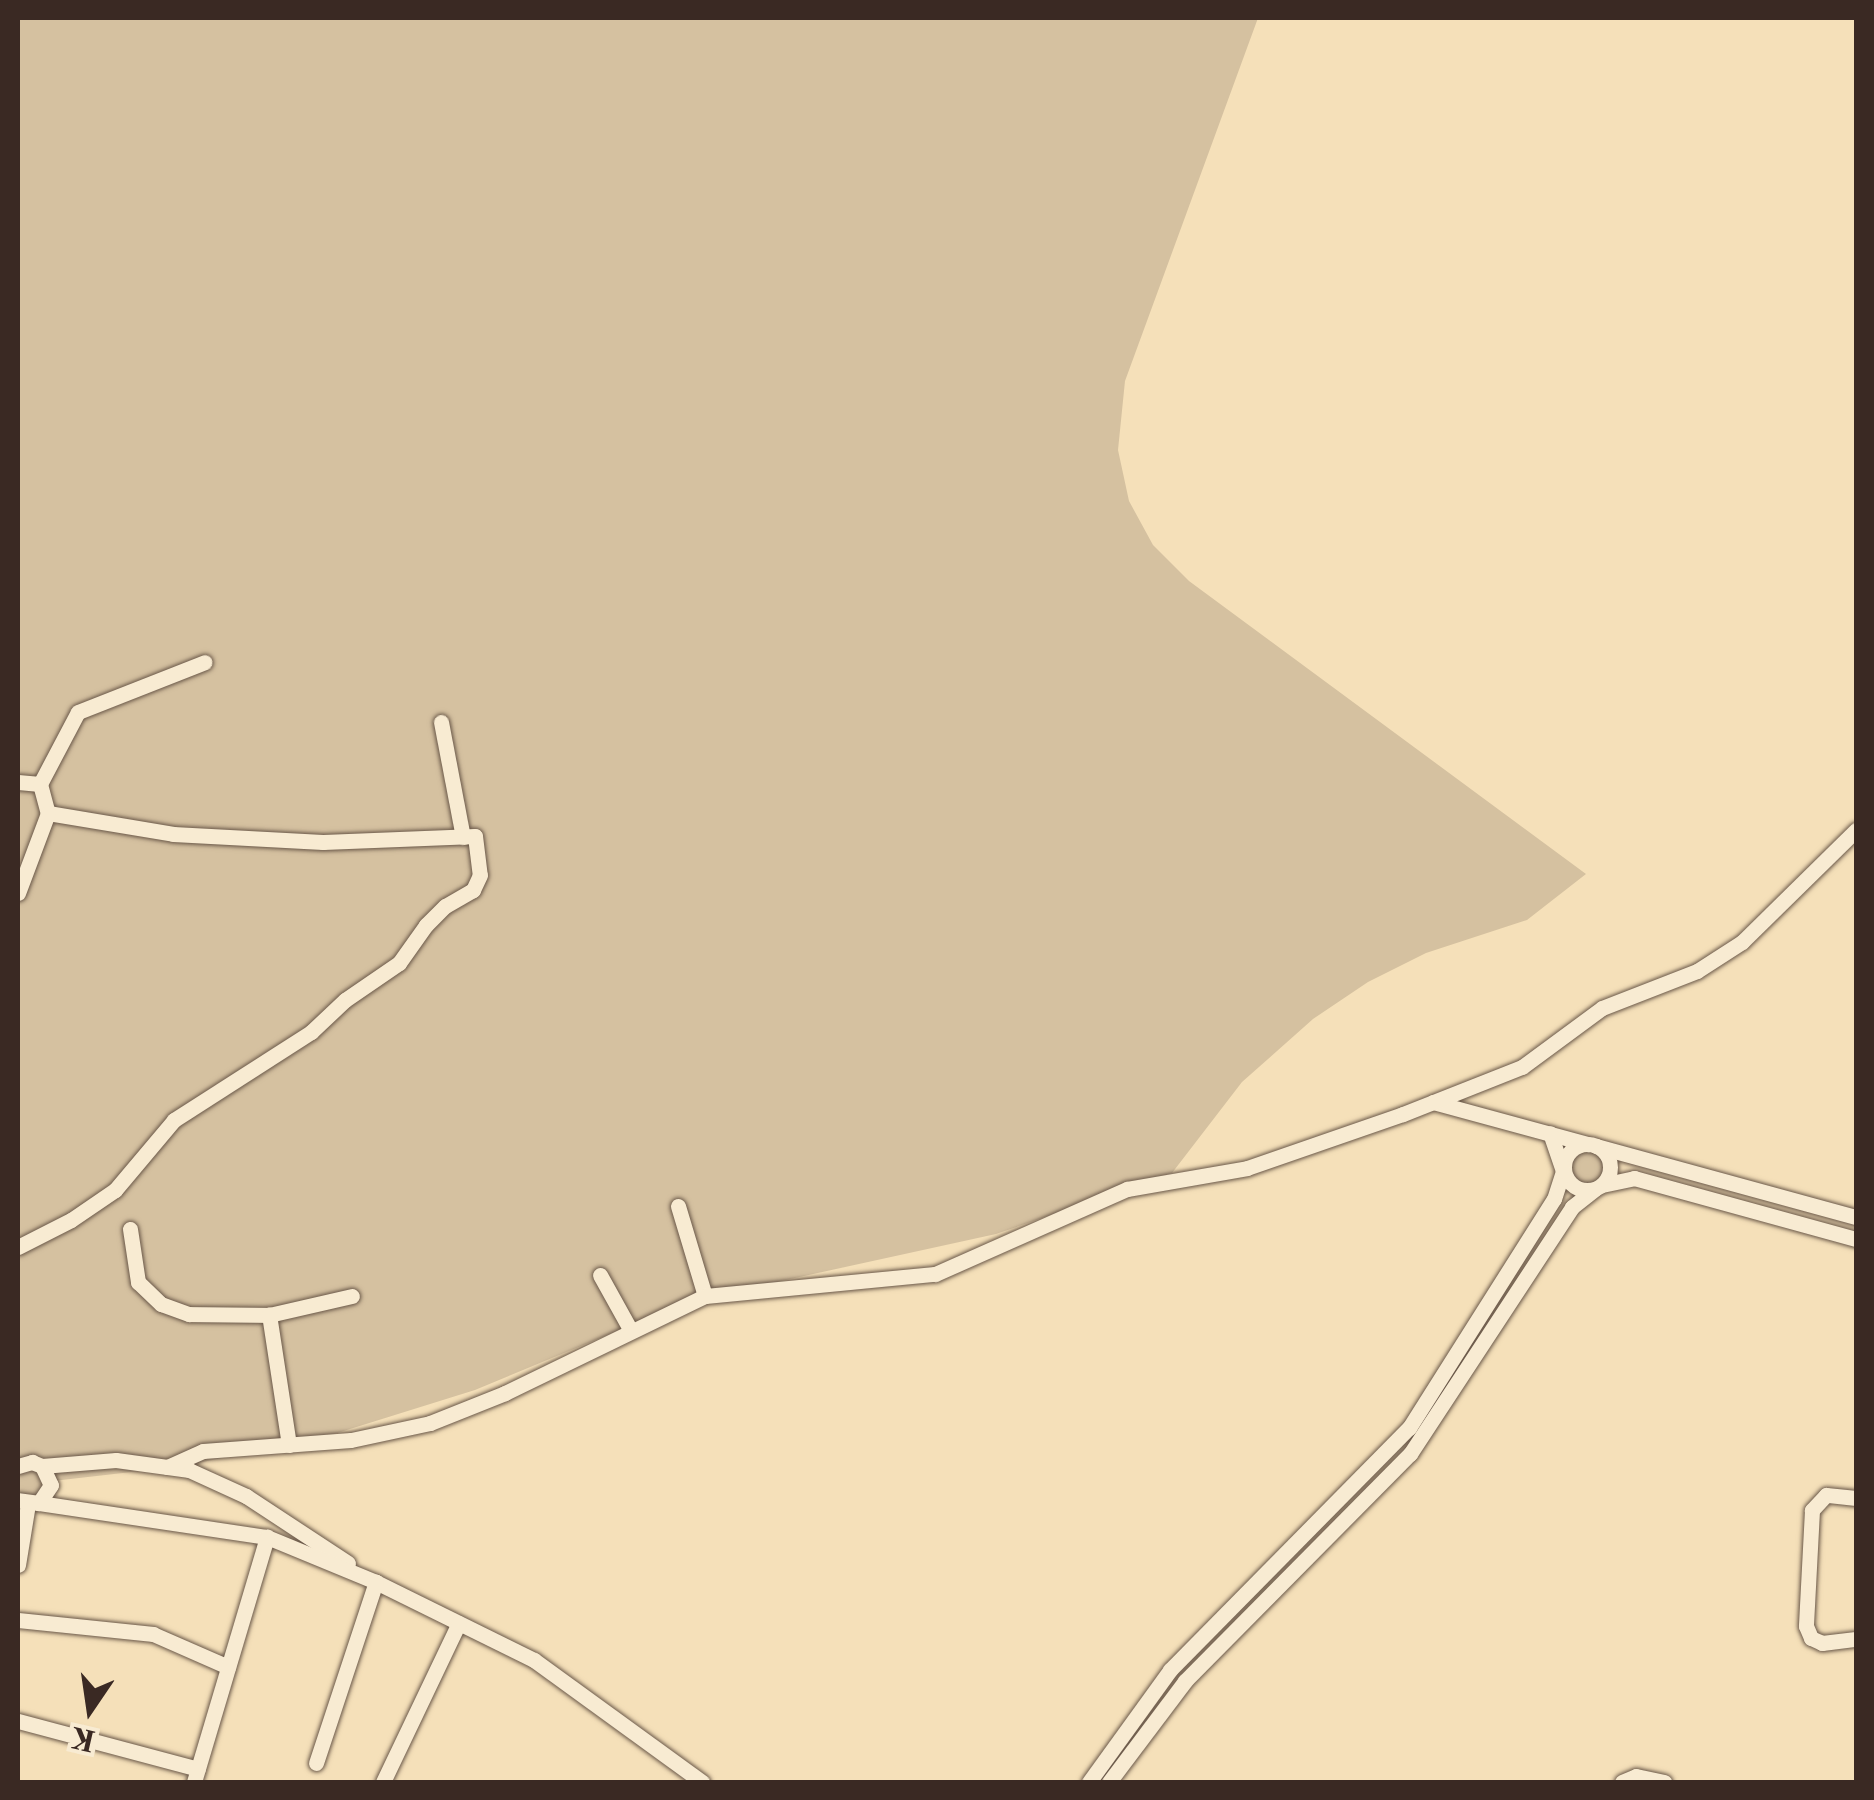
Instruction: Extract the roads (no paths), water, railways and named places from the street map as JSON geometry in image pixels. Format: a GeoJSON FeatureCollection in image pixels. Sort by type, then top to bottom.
{"type":"FeatureCollection","features":[{"type":"Feature","properties":{"kind":"street"},"geometry":{"type":"LineString","coordinates":[[18,893],[48,813],[40,784],[78,712],[204,662]]}},
{"type":"Feature","properties":{"kind":"street"},"geometry":{"type":"LineString","coordinates":[[441,722],[463,837]]}},
{"type":"Feature","properties":{"kind":"street"},"geometry":{"type":"LineString","coordinates":[[18,782],[40,784]]}},
{"type":"Feature","properties":{"kind":"street"},"geometry":{"type":"LineString","coordinates":[[18,1247],[71,1220],[115,1190],[174,1120],[311,1032],[345,1000],[399,962],[426,925],[478,883],[475,836],[323,842],[173,834],[48,813]]}},
{"type":"Feature","properties":{"kind":"street"},"geometry":{"type":"LineString","coordinates":[[166,1467],[203,1451],[351,1440],[430,1423],[505,1393],[705,1296],[935,1274],[1127,1190],[1247,1168],[1433,1102],[1522,1067],[1602,1008],[1697,971],[1727,952],[1856,830]]}},
{"type":"Feature","properties":{"kind":"street"},"geometry":{"type":"LineString","coordinates":[[1433,1102],[1856,1217]]}},
{"type":"Feature","properties":{"kind":"street"},"geometry":{"type":"LineString","coordinates":[[1550,1133],[1563,1171],[1574,1187],[1599,1187],[1634,1178],[1856,1239]]}},
{"type":"Feature","properties":{"kind":"street"},"geometry":{"type":"LineString","coordinates":[[1088,1782],[1170,1670],[1364,1478],[1408,1428],[1554,1199],[1569,1152],[1592,1145]]}},
{"type":"Feature","properties":{"kind":"street"},"geometry":{"type":"LineString","coordinates":[[1110,1782],[1185,1681],[1410,1454],[1572,1207],[1599,1187],[1610,1164],[1592,1145]]}},
{"type":"Feature","properties":{"kind":"street"},"geometry":{"type":"LineString","coordinates":[[678,1206],[705,1296]]}},
{"type":"Feature","properties":{"kind":"street"},"geometry":{"type":"LineString","coordinates":[[130,1229],[138,1282],[161,1304],[189,1314],[269,1316],[352,1296]]}},
{"type":"Feature","properties":{"kind":"street"},"geometry":{"type":"LineString","coordinates":[[600,1275],[631,1331]]}},
{"type":"Feature","properties":{"kind":"street"},"geometry":{"type":"LineString","coordinates":[[269,1316],[288,1445]]}},
{"type":"Feature","properties":{"kind":"street"},"geometry":{"type":"LineString","coordinates":[[18,1466],[32,1462],[42,1466],[116,1460],[189,1470],[246,1496],[376,1582]]}},
{"type":"Feature","properties":{"kind":"street"},"geometry":{"type":"LineString","coordinates":[[18,1565],[28,1502],[51,1485],[42,1466]]}},
{"type":"Feature","properties":{"kind":"street"},"geometry":{"type":"LineString","coordinates":[[1856,1498],[1826,1495],[1812,1510],[1806,1626],[1811,1638],[1822,1643],[1856,1639]]}},
{"type":"Feature","properties":{"kind":"street"},"geometry":{"type":"LineString","coordinates":[[28,1502],[267,1537],[376,1582],[534,1660],[702,1782]]}},
{"type":"Feature","properties":{"kind":"street"},"geometry":{"type":"LineString","coordinates":[[18,1721],[196,1776],[267,1537]]}},
{"type":"Feature","properties":{"kind":"street"},"geometry":{"type":"LineString","coordinates":[[316,1762],[376,1582]]}},
{"type":"Feature","properties":{"kind":"street"},"geometry":{"type":"LineString","coordinates":[[18,1620],[153,1634],[228,1666]]}},
{"type":"Feature","properties":{"kind":"street"},"geometry":{"type":"LineString","coordinates":[[383,1782],[459,1623]]}},
{"type":"Feature","properties":{"kind":"street"},"geometry":{"type":"LineString","coordinates":[[1622,1782],[1636,1776],[1664,1782]]}}]}
